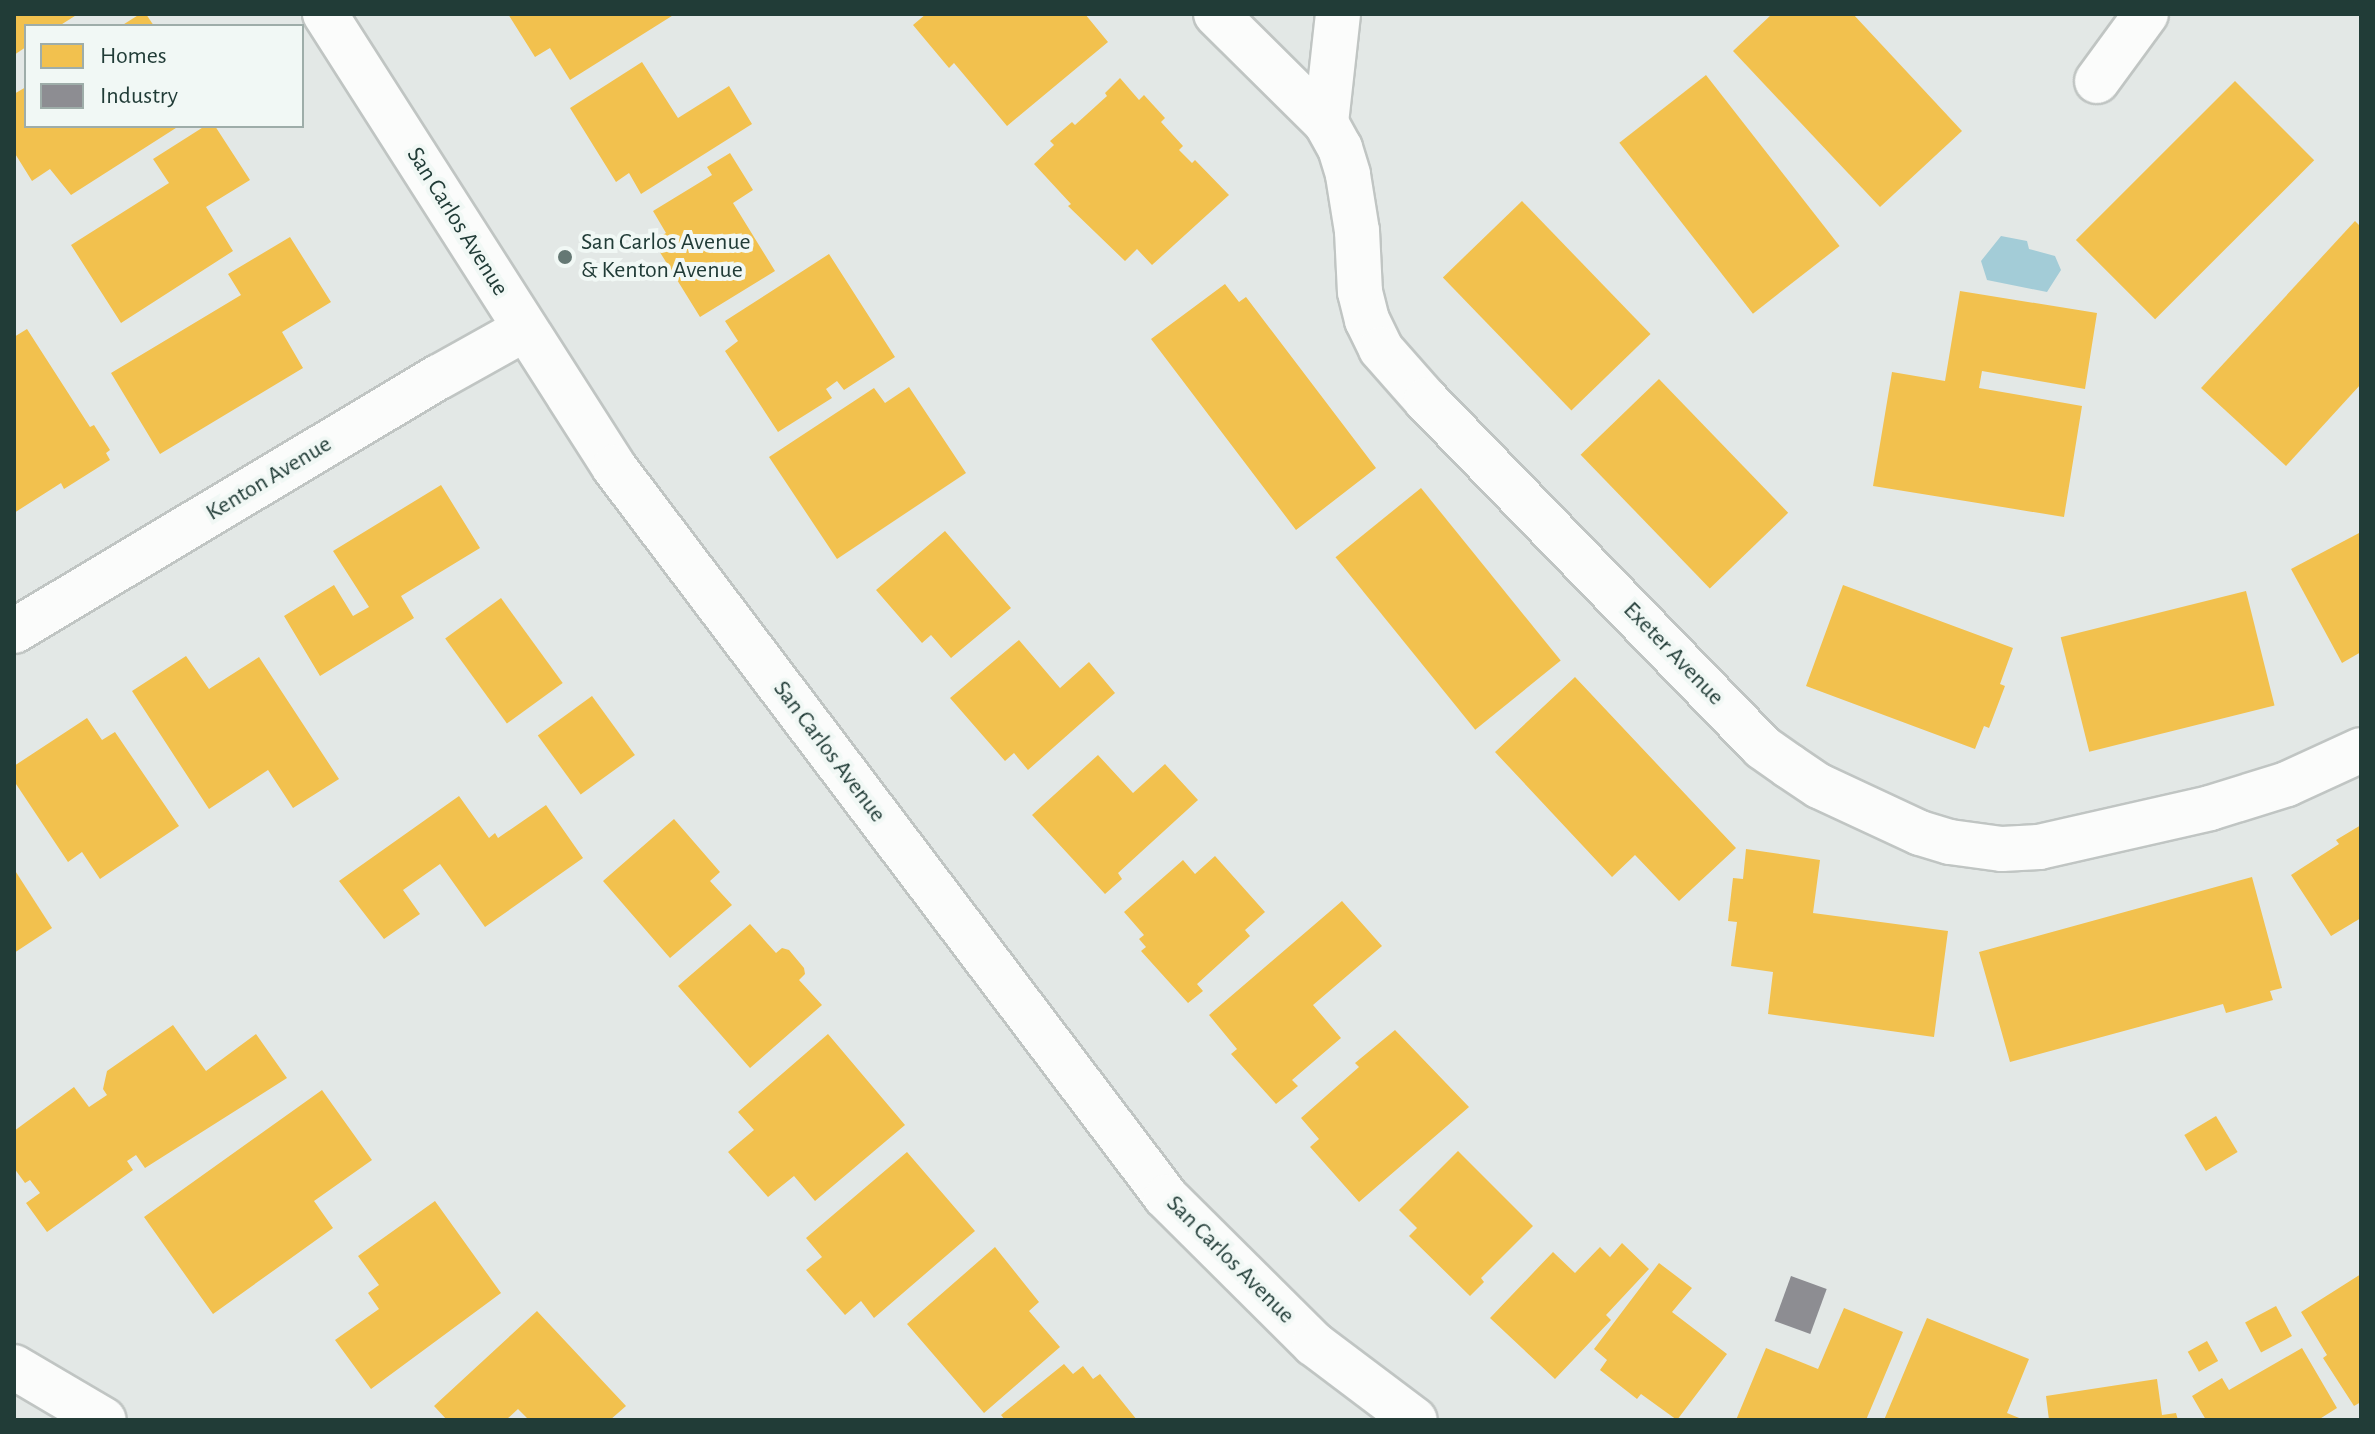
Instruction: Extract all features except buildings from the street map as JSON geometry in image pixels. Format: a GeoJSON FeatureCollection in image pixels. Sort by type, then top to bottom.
{"type":"FeatureCollection","features":[{"type":"Feature","properties":{"kind":"street","name":"San Carlos Avenue"},"geometry":{"type":"LineString","coordinates":[[325,14],[614,467],[1166,1197],[1314,1344],[1415,1420]]}},
{"type":"Feature","properties":{"kind":"street"},"geometry":{"type":"LineString","coordinates":[[1216,14],[1326,123]]}},
{"type":"Feature","properties":{"kind":"street"},"geometry":{"type":"LineString","coordinates":[[1326,123],[1338,14]]}},
{"type":"Feature","properties":{"kind":"street"},"geometry":{"type":"LineString","coordinates":[[2097,81],[2146,14]]}},
{"type":"Feature","properties":{"kind":"street","name":"Exeter Avenue"},"geometry":{"type":"LineString","coordinates":[[1326,123],[1340,148],[1348,175],[1357,231],[1360,292],[1367,320],[1381,349],[1426,400],[1762,747],[1819,786],[1888,819],[1950,842],[2002,849],[2039,847],[2255,795],[2361,750]]}},
{"type":"Feature","properties":{"kind":"street","name":"Kenton Avenue"},"geometry":{"type":"LineString","coordinates":[[14,631],[439,377],[525,329]]}},
{"type":"Feature","properties":{"kind":"street"},"geometry":{"type":"LineString","coordinates":[[14,1367],[104,1420]]}},
{"type":"Feature","properties":{"kind":"water"},"geometry":{"type":"Polygon","coordinates":[[[2001,236],[2027,241],[2029,249],[2055,256],[2061,270],[2047,292],[1987,280],[1981,261],[2001,236]]]}},
{"type":"Feature","properties":{"kind":"place","name":"San Carlos Avenue & Kenton Avenue"},"geometry":{"type":"Point","coordinates":[565,257]}}]}
